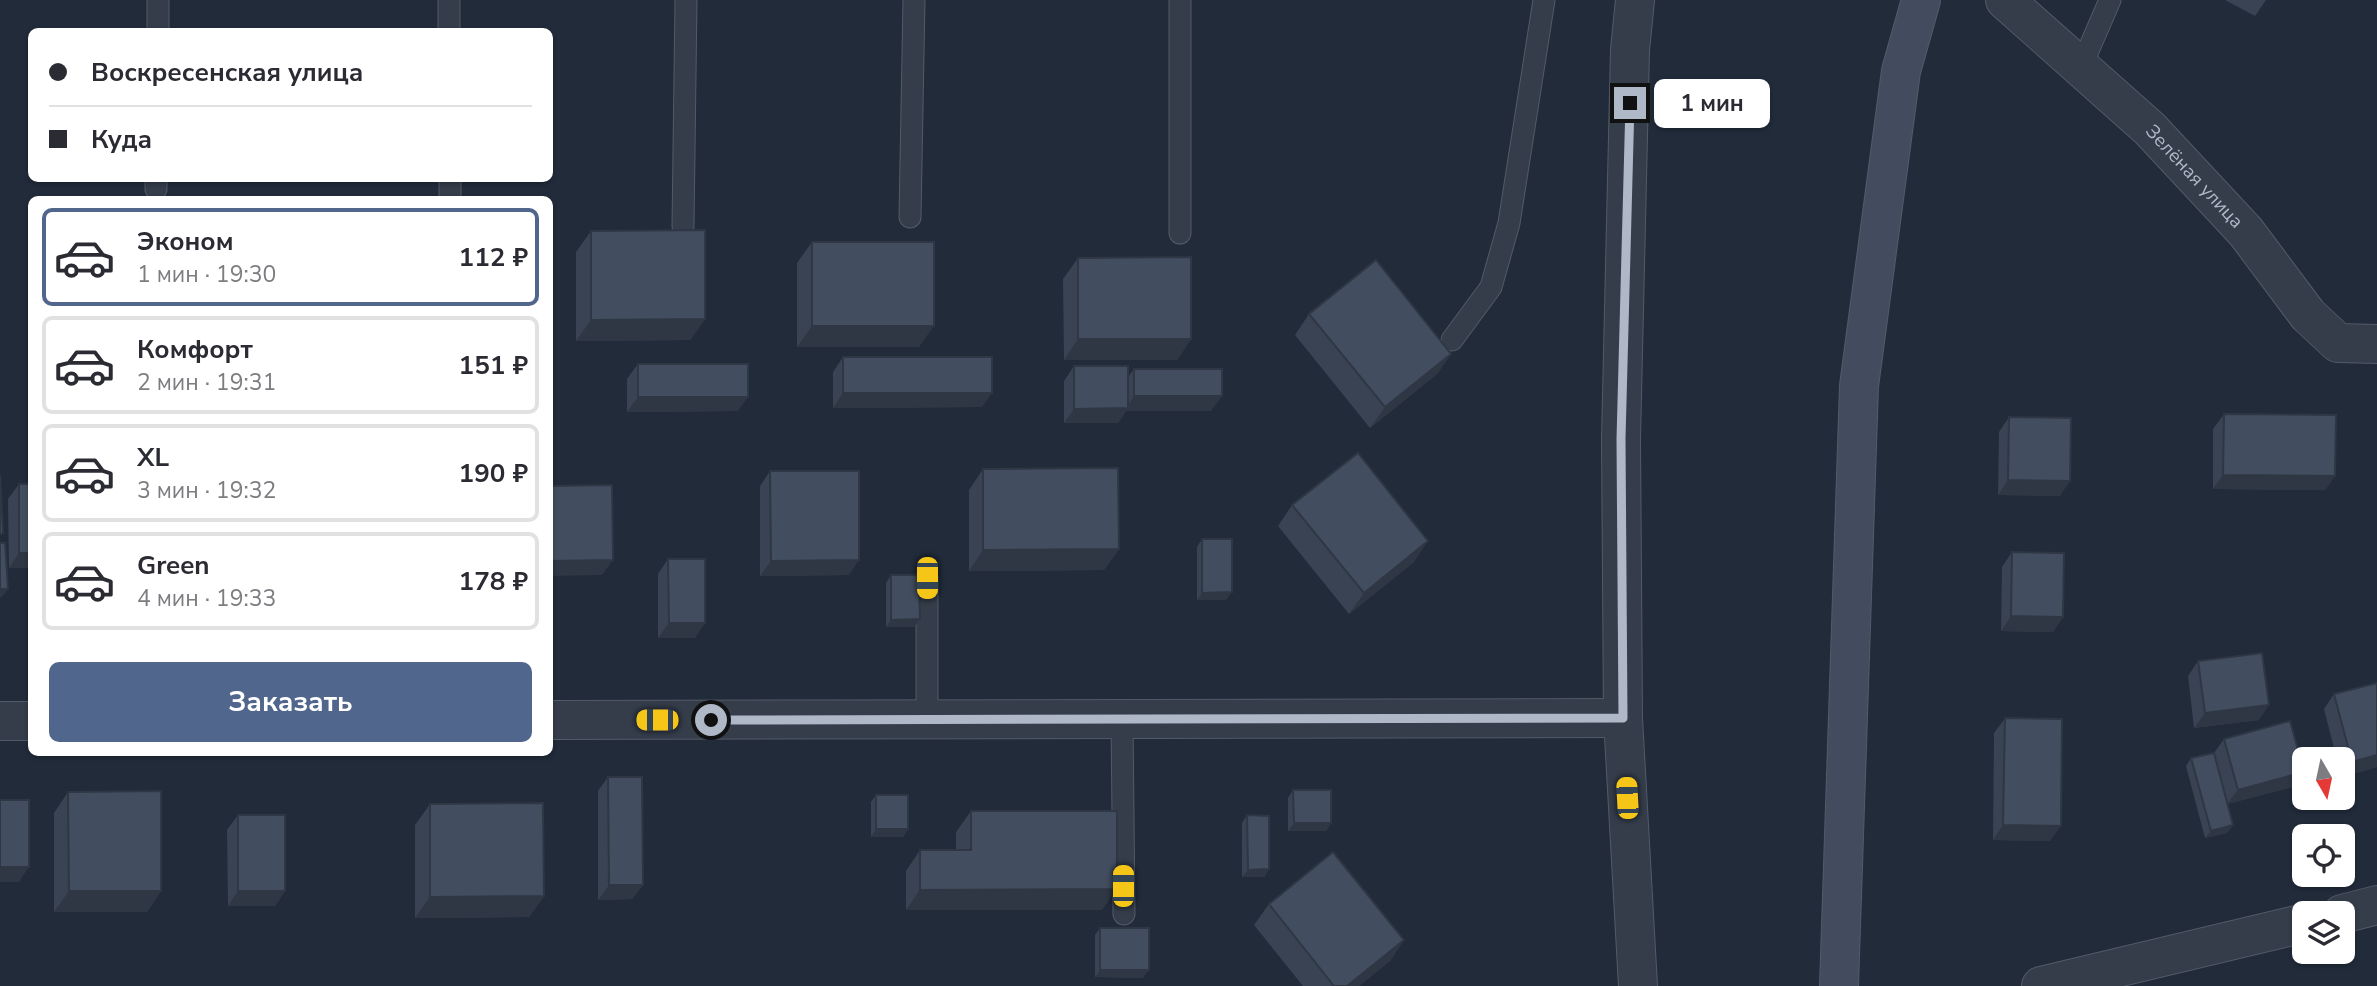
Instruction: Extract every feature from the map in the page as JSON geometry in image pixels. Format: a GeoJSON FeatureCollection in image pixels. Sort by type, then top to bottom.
{"type":"FeatureCollection","features":[{"type":"Feature","properties":{"kind":"main road"},"geometry":{"type":"LineString","coordinates":[[1839,986],[1851,557],[1859,386],[1901,71],[1921,0]]}},
{"type":"Feature","properties":{"kind":"street"},"geometry":{"type":"LineString","coordinates":[[1635,0],[1630,50],[1621,439],[1623,718],[1638,986]]}},
{"type":"Feature","properties":{"kind":"street","name":"Зелёная улица"},"geometry":{"type":"LineString","coordinates":[[2005,0],[2150,129],[2246,232],[2308,315],[2338,343],[2377,344]]}},
{"type":"Feature","properties":{"kind":"street"},"geometry":{"type":"LineString","coordinates":[[553,720],[1623,718]]}},
{"type":"Feature","properties":{"kind":"street"},"geometry":{"type":"LineString","coordinates":[[0,721],[28,721]]}},
{"type":"Feature","properties":{"kind":"street"},"geometry":{"type":"LineString","coordinates":[[2355,911],[2377,905]]}},
{"type":"Feature","properties":{"kind":"street"},"geometry":{"type":"LineString","coordinates":[[2041,986],[2292,926]]}},
{"type":"Feature","properties":{"kind":"lane"},"geometry":{"type":"LineString","coordinates":[[158,0],[158,28]]}},
{"type":"Feature","properties":{"kind":"lane"},"geometry":{"type":"LineString","coordinates":[[449,0],[449,28]]}},
{"type":"Feature","properties":{"kind":"lane"},"geometry":{"type":"LineString","coordinates":[[683,226],[686,0]]}},
{"type":"Feature","properties":{"kind":"lane"},"geometry":{"type":"LineString","coordinates":[[910,217],[914,0]]}},
{"type":"Feature","properties":{"kind":"lane"},"geometry":{"type":"LineString","coordinates":[[1180,0],[1180,233]]}},
{"type":"Feature","properties":{"kind":"lane"},"geometry":{"type":"LineString","coordinates":[[1452,340],[1490,287],[1508,223],[1544,0]]}},
{"type":"Feature","properties":{"kind":"lane"},"geometry":{"type":"LineString","coordinates":[[2081,67],[2110,0]]}},
{"type":"Feature","properties":{"kind":"lane"},"geometry":{"type":"LineString","coordinates":[[927,578],[927,720]]}},
{"type":"Feature","properties":{"kind":"lane"},"geometry":{"type":"LineString","coordinates":[[1122,719],[1124,914]]}},
{"type":"Feature","properties":{"kind":"building"},"geometry":{"type":"Polygon","coordinates":[[[705,230],[705,319],[591,320],[591,231],[705,230]]]}},
{"type":"Feature","properties":{"kind":"building"},"geometry":{"type":"Polygon","coordinates":[[[812,242],[934,242],[934,326],[812,326],[812,242]]]}},
{"type":"Feature","properties":{"kind":"building"},"geometry":{"type":"Polygon","coordinates":[[[1191,257],[1191,339],[1078,339],[1078,258],[1191,257]]]}},
{"type":"Feature","properties":{"kind":"building"},"geometry":{"type":"Polygon","coordinates":[[[1376,260],[1451,354],[1385,407],[1309,314],[1376,260]]]}},
{"type":"Feature","properties":{"kind":"building"},"geometry":{"type":"Polygon","coordinates":[[[843,357],[992,357],[992,393],[843,393],[843,357]]]}},
{"type":"Feature","properties":{"kind":"building"},"geometry":{"type":"Polygon","coordinates":[[[638,364],[748,364],[748,397],[638,397],[638,364]]]}},
{"type":"Feature","properties":{"kind":"building"},"geometry":{"type":"Polygon","coordinates":[[[1074,366],[1128,366],[1128,408],[1074,409],[1074,366]]]}},
{"type":"Feature","properties":{"kind":"building"},"geometry":{"type":"Polygon","coordinates":[[[1134,369],[1222,369],[1222,396],[1134,396],[1134,369]]]}},
{"type":"Feature","properties":{"kind":"building"},"geometry":{"type":"Polygon","coordinates":[[[2224,414],[2336,415],[2335,476],[2223,475],[2224,414]]]}},
{"type":"Feature","properties":{"kind":"building"},"geometry":{"type":"Polygon","coordinates":[[[2009,417],[2071,418],[2070,481],[2008,480],[2009,417]]]}},
{"type":"Feature","properties":{"kind":"building"},"geometry":{"type":"Polygon","coordinates":[[[1358,453],[1428,541],[1364,593],[1292,505],[1358,453]]]}},
{"type":"Feature","properties":{"kind":"building"},"geometry":{"type":"Polygon","coordinates":[[[1118,468],[1119,549],[983,550],[983,469],[1118,468]]]}},
{"type":"Feature","properties":{"kind":"building"},"geometry":{"type":"Polygon","coordinates":[[[770,471],[859,471],[859,560],[771,561],[770,471]]]}},
{"type":"Feature","properties":{"kind":"building"},"geometry":{"type":"Polygon","coordinates":[[[0,475],[3,533],[0,534],[0,475]]]}},
{"type":"Feature","properties":{"kind":"building"},"geometry":{"type":"Polygon","coordinates":[[[19,484],[28,484],[28,553],[19,553],[19,484]]]}},
{"type":"Feature","properties":{"kind":"building"},"geometry":{"type":"Polygon","coordinates":[[[612,485],[613,560],[553,561],[553,486],[612,485]]]}},
{"type":"Feature","properties":{"kind":"building"},"geometry":{"type":"Polygon","coordinates":[[[1202,539],[1232,539],[1232,592],[1202,593],[1202,539]]]}},
{"type":"Feature","properties":{"kind":"building"},"geometry":{"type":"Polygon","coordinates":[[[0,543],[5,543],[8,589],[0,589],[0,543]]]}},
{"type":"Feature","properties":{"kind":"building"},"geometry":{"type":"Polygon","coordinates":[[[2012,552],[2064,553],[2063,617],[2011,616],[2012,552]]]}},
{"type":"Feature","properties":{"kind":"building"},"geometry":{"type":"Polygon","coordinates":[[[668,559],[705,559],[705,623],[669,623],[668,559]]]}},
{"type":"Feature","properties":{"kind":"building"},"geometry":{"type":"Polygon","coordinates":[[[891,575],[919,575],[920,619],[891,620],[891,575]]]}},
{"type":"Feature","properties":{"kind":"building"},"geometry":{"type":"Polygon","coordinates":[[[2262,653],[2269,705],[2205,713],[2198,661],[2262,653]]]}},
{"type":"Feature","properties":{"kind":"building"},"geometry":{"type":"Polygon","coordinates":[[[2377,683],[2377,755],[2356,761],[2356,747],[2348,747],[2334,694],[2377,683]]]}},
{"type":"Feature","properties":{"kind":"building"},"geometry":{"type":"Polygon","coordinates":[[[2005,718],[2062,719],[2061,826],[2003,825],[2005,718]]]}},
{"type":"Feature","properties":{"kind":"building"},"geometry":{"type":"Polygon","coordinates":[[[2290,721],[2297,747],[2292,747],[2292,775],[2238,790],[2224,739],[2290,721]]]}},
{"type":"Feature","properties":{"kind":"building"},"geometry":{"type":"Polygon","coordinates":[[[2214,753],[2233,825],[2211,831],[2191,758],[2214,753]]]}},
{"type":"Feature","properties":{"kind":"building"},"geometry":{"type":"Polygon","coordinates":[[[608,777],[642,777],[643,885],[609,885],[608,777]]]}},
{"type":"Feature","properties":{"kind":"building"},"geometry":{"type":"Polygon","coordinates":[[[1293,790],[1331,790],[1331,823],[1294,823],[1293,790]]]}},
{"type":"Feature","properties":{"kind":"building"},"geometry":{"type":"Polygon","coordinates":[[[161,791],[161,891],[69,891],[68,792],[161,791]]]}},
{"type":"Feature","properties":{"kind":"building"},"geometry":{"type":"Polygon","coordinates":[[[876,795],[908,795],[908,829],[876,829],[876,795]]]}},
{"type":"Feature","properties":{"kind":"building"},"geometry":{"type":"Polygon","coordinates":[[[0,800],[29,800],[29,867],[0,867],[0,800]]]}},
{"type":"Feature","properties":{"kind":"building"},"geometry":{"type":"Polygon","coordinates":[[[543,803],[544,896],[430,897],[430,804],[543,803]]]}},
{"type":"Feature","properties":{"kind":"building"},"geometry":{"type":"Polygon","coordinates":[[[971,811],[1117,811],[1117,889],[920,890],[920,850],[971,850],[971,811]]]}},
{"type":"Feature","properties":{"kind":"building"},"geometry":{"type":"Polygon","coordinates":[[[238,815],[285,815],[285,891],[238,891],[238,815]]]}},
{"type":"Feature","properties":{"kind":"building"},"geometry":{"type":"Polygon","coordinates":[[[1247,815],[1269,816],[1269,869],[1248,870],[1247,815]]]}},
{"type":"Feature","properties":{"kind":"building"},"geometry":{"type":"Polygon","coordinates":[[[1333,852],[1404,940],[1347,986],[1334,986],[1269,904],[1333,852]]]}},
{"type":"Feature","properties":{"kind":"building"},"geometry":{"type":"Polygon","coordinates":[[[1100,928],[1149,928],[1149,970],[1100,970],[1100,928]]]}},
{"type":"Feature","properties":{"kind":"route"},"geometry":{"type":"LineString","coordinates":[[711,720],[1623,718],[1621,439],[1630,103]]}}]}
